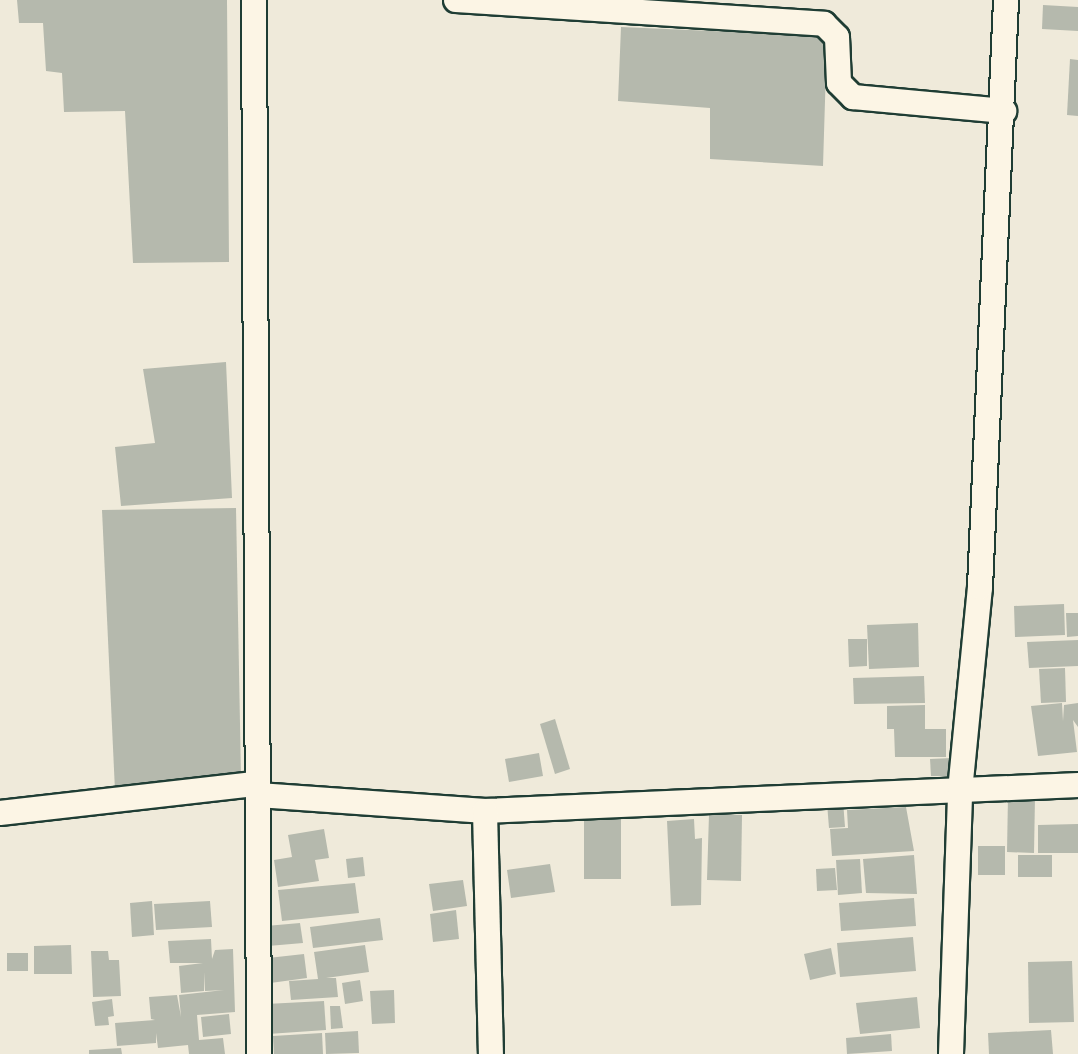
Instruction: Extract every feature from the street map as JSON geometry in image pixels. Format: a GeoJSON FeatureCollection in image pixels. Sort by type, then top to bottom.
{"type":"FeatureCollection","features":[{"type":"Feature","properties":{"kind":"street"},"geometry":{"type":"LineString","coordinates":[[254,0],[259,1054]]}},
{"type":"Feature","properties":{"kind":"street"},"geometry":{"type":"LineString","coordinates":[[456,0],[824,24],[837,37],[839,83],[853,97],[1004,111]]}},
{"type":"Feature","properties":{"kind":"street"},"geometry":{"type":"LineString","coordinates":[[951,1054],[960,791],[980,587],[1004,111],[1006,0]]}},
{"type":"Feature","properties":{"kind":"street"},"geometry":{"type":"LineString","coordinates":[[0,813],[257,790],[485,811],[1078,785]]}},
{"type":"Feature","properties":{"kind":"street"},"geometry":{"type":"LineString","coordinates":[[485,811],[491,1054]]}},
{"type":"Feature","properties":{"kind":"building"},"geometry":{"type":"Polygon","coordinates":[[[17,0],[227,0],[229,262],[133,263],[125,111],[64,112],[62,73],[46,71],[43,23],[19,23],[17,0]]]}},
{"type":"Feature","properties":{"kind":"building"},"geometry":{"type":"Polygon","coordinates":[[[1043,5],[1078,7],[1078,31],[1042,29],[1043,5]]]}},
{"type":"Feature","properties":{"kind":"building"},"geometry":{"type":"Polygon","coordinates":[[[621,27],[827,36],[823,166],[710,159],[710,108],[618,101],[621,27]]]}},
{"type":"Feature","properties":{"kind":"building"},"geometry":{"type":"Polygon","coordinates":[[[1070,59],[1078,60],[1078,116],[1067,115],[1070,59]]]}},
{"type":"Feature","properties":{"kind":"building"},"geometry":{"type":"Polygon","coordinates":[[[226,362],[232,498],[121,506],[115,447],[155,443],[143,369],[226,362]]]}},
{"type":"Feature","properties":{"kind":"building"},"geometry":{"type":"Polygon","coordinates":[[[236,508],[241,778],[115,791],[102,510],[236,508]]]}},
{"type":"Feature","properties":{"kind":"building"},"geometry":{"type":"Polygon","coordinates":[[[1064,604],[1065,635],[1015,637],[1014,606],[1064,604]]]}},
{"type":"Feature","properties":{"kind":"building"},"geometry":{"type":"Polygon","coordinates":[[[1066,613],[1078,613],[1078,636],[1067,637],[1066,613]]]}},
{"type":"Feature","properties":{"kind":"building"},"geometry":{"type":"Polygon","coordinates":[[[918,623],[919,667],[869,669],[867,625],[918,623]]]}},
{"type":"Feature","properties":{"kind":"building"},"geometry":{"type":"Polygon","coordinates":[[[848,639],[867,639],[867,666],[849,667],[848,639]]]}},
{"type":"Feature","properties":{"kind":"building"},"geometry":{"type":"Polygon","coordinates":[[[1078,640],[1078,666],[1029,668],[1027,642],[1078,640]]]}},
{"type":"Feature","properties":{"kind":"building"},"geometry":{"type":"Polygon","coordinates":[[[1065,668],[1066,702],[1041,703],[1039,669],[1065,668]]]}},
{"type":"Feature","properties":{"kind":"building"},"geometry":{"type":"Polygon","coordinates":[[[924,676],[925,703],[854,704],[853,678],[924,676]]]}},
{"type":"Feature","properties":{"kind":"building"},"geometry":{"type":"Polygon","coordinates":[[[1062,703],[1063,721],[1064,705],[1078,703],[1078,727],[1073,720],[1077,752],[1038,756],[1031,706],[1062,703]]]}},
{"type":"Feature","properties":{"kind":"building"},"geometry":{"type":"Polygon","coordinates":[[[925,705],[925,729],[946,729],[946,757],[895,757],[894,729],[887,729],[887,706],[925,705]]]}},
{"type":"Feature","properties":{"kind":"building"},"geometry":{"type":"Polygon","coordinates":[[[555,719],[570,769],[555,774],[540,724],[555,719]]]}},
{"type":"Feature","properties":{"kind":"building"},"geometry":{"type":"Polygon","coordinates":[[[539,753],[543,776],[509,782],[505,759],[539,753]]]}},
{"type":"Feature","properties":{"kind":"building"},"geometry":{"type":"Polygon","coordinates":[[[952,758],[952,776],[931,776],[930,759],[952,758]]]}},
{"type":"Feature","properties":{"kind":"building"},"geometry":{"type":"Polygon","coordinates":[[[1008,796],[1035,797],[1034,853],[1007,852],[1008,796]]]}},
{"type":"Feature","properties":{"kind":"building"},"geometry":{"type":"Polygon","coordinates":[[[843,801],[845,827],[829,828],[827,803],[843,801]]]}},
{"type":"Feature","properties":{"kind":"building"},"geometry":{"type":"Polygon","coordinates":[[[906,807],[914,851],[832,856],[830,829],[848,828],[847,810],[906,807]]]}},
{"type":"Feature","properties":{"kind":"building"},"geometry":{"type":"Polygon","coordinates":[[[709,814],[742,815],[741,881],[707,880],[709,814]]]}},
{"type":"Feature","properties":{"kind":"building"},"geometry":{"type":"Polygon","coordinates":[[[584,815],[621,815],[621,879],[584,879],[584,815]]]}},
{"type":"Feature","properties":{"kind":"building"},"geometry":{"type":"Polygon","coordinates":[[[694,819],[695,839],[702,838],[701,905],[671,906],[667,821],[694,819]]]}},
{"type":"Feature","properties":{"kind":"building"},"geometry":{"type":"Polygon","coordinates":[[[1078,824],[1078,853],[1038,853],[1038,825],[1078,824]]]}},
{"type":"Feature","properties":{"kind":"building"},"geometry":{"type":"Polygon","coordinates":[[[324,829],[329,858],[315,860],[319,881],[278,887],[274,860],[292,857],[288,835],[324,829]]]}},
{"type":"Feature","properties":{"kind":"building"},"geometry":{"type":"Polygon","coordinates":[[[978,846],[1005,846],[1005,875],[978,875],[978,846]]]}},
{"type":"Feature","properties":{"kind":"building"},"geometry":{"type":"Polygon","coordinates":[[[914,855],[917,894],[866,893],[863,859],[914,855]]]}},
{"type":"Feature","properties":{"kind":"building"},"geometry":{"type":"Polygon","coordinates":[[[1018,855],[1052,855],[1052,877],[1018,877],[1018,855]]]}},
{"type":"Feature","properties":{"kind":"building"},"geometry":{"type":"Polygon","coordinates":[[[363,857],[365,876],[348,878],[346,859],[363,857]]]}},
{"type":"Feature","properties":{"kind":"building"},"geometry":{"type":"Polygon","coordinates":[[[860,859],[862,893],[838,895],[836,860],[860,859]]]}},
{"type":"Feature","properties":{"kind":"building"},"geometry":{"type":"Polygon","coordinates":[[[550,864],[555,892],[511,898],[507,870],[550,864]]]}},
{"type":"Feature","properties":{"kind":"building"},"geometry":{"type":"Polygon","coordinates":[[[835,868],[837,890],[817,891],[816,869],[835,868]]]}},
{"type":"Feature","properties":{"kind":"building"},"geometry":{"type":"Polygon","coordinates":[[[463,880],[467,906],[433,911],[429,884],[463,880]]]}},
{"type":"Feature","properties":{"kind":"building"},"geometry":{"type":"Polygon","coordinates":[[[355,883],[359,913],[282,921],[278,890],[355,883]]]}},
{"type":"Feature","properties":{"kind":"building"},"geometry":{"type":"Polygon","coordinates":[[[914,898],[916,926],[841,931],[839,903],[914,898]]]}},
{"type":"Feature","properties":{"kind":"building"},"geometry":{"type":"Polygon","coordinates":[[[152,901],[154,935],[132,937],[130,903],[152,901]]]}},
{"type":"Feature","properties":{"kind":"building"},"geometry":{"type":"Polygon","coordinates":[[[210,901],[212,927],[156,930],[154,904],[210,901]]]}},
{"type":"Feature","properties":{"kind":"building"},"geometry":{"type":"Polygon","coordinates":[[[456,910],[459,939],[433,942],[430,914],[456,910]]]}},
{"type":"Feature","properties":{"kind":"building"},"geometry":{"type":"Polygon","coordinates":[[[380,918],[383,940],[313,948],[310,927],[380,918]]]}},
{"type":"Feature","properties":{"kind":"building"},"geometry":{"type":"Polygon","coordinates":[[[300,923],[303,943],[268,946],[266,926],[300,923]]]}},
{"type":"Feature","properties":{"kind":"building"},"geometry":{"type":"Polygon","coordinates":[[[913,937],[916,971],[840,977],[837,943],[913,937]]]}},
{"type":"Feature","properties":{"kind":"building"},"geometry":{"type":"Polygon","coordinates":[[[211,939],[212,959],[215,950],[233,949],[235,1012],[197,1015],[199,1040],[223,1038],[225,1054],[189,1054],[188,1045],[158,1048],[156,1033],[156,1043],[117,1046],[115,1023],[155,1020],[151,1019],[149,997],[177,995],[181,1017],[179,995],[224,990],[205,991],[204,972],[204,991],[181,993],[179,966],[203,963],[170,963],[168,941],[211,939]]]}},
{"type":"Feature","properties":{"kind":"building"},"geometry":{"type":"Polygon","coordinates":[[[71,945],[72,974],[34,974],[34,946],[71,945]]]}},
{"type":"Feature","properties":{"kind":"building"},"geometry":{"type":"Polygon","coordinates":[[[365,945],[369,972],[326,978],[336,978],[338,997],[291,1000],[289,981],[318,979],[314,952],[365,945]]]}},
{"type":"Feature","properties":{"kind":"building"},"geometry":{"type":"Polygon","coordinates":[[[831,948],[836,974],[810,980],[804,954],[831,948]]]}},
{"type":"Feature","properties":{"kind":"building"},"geometry":{"type":"Polygon","coordinates":[[[91,951],[108,951],[109,960],[119,960],[121,996],[93,997],[91,951]]]}},
{"type":"Feature","properties":{"kind":"building"},"geometry":{"type":"Polygon","coordinates":[[[7,953],[28,953],[28,971],[7,971],[7,953]]]}},
{"type":"Feature","properties":{"kind":"building"},"geometry":{"type":"Polygon","coordinates":[[[304,954],[307,978],[263,984],[259,959],[304,954]]]}},
{"type":"Feature","properties":{"kind":"building"},"geometry":{"type":"Polygon","coordinates":[[[1072,961],[1074,1022],[1029,1023],[1028,962],[1072,961]]]}},
{"type":"Feature","properties":{"kind":"building"},"geometry":{"type":"Polygon","coordinates":[[[360,980],[363,1001],[345,1004],[342,983],[360,980]]]}},
{"type":"Feature","properties":{"kind":"building"},"geometry":{"type":"Polygon","coordinates":[[[394,990],[395,1023],[372,1024],[370,991],[394,990]]]}},
{"type":"Feature","properties":{"kind":"building"},"geometry":{"type":"Polygon","coordinates":[[[917,997],[920,1028],[860,1034],[856,1003],[917,997]]]}},
{"type":"Feature","properties":{"kind":"building"},"geometry":{"type":"Polygon","coordinates":[[[112,999],[114,1016],[108,1017],[109,1025],[95,1026],[92,1002],[112,999]]]}},
{"type":"Feature","properties":{"kind":"building"},"geometry":{"type":"Polygon","coordinates":[[[324,1001],[326,1030],[268,1034],[266,1004],[324,1001]]]}},
{"type":"Feature","properties":{"kind":"building"},"geometry":{"type":"Polygon","coordinates":[[[330,1006],[340,1006],[343,1028],[331,1029],[330,1006]]]}},
{"type":"Feature","properties":{"kind":"building"},"geometry":{"type":"Polygon","coordinates":[[[229,1014],[231,1034],[203,1037],[201,1017],[229,1014]]]}},
{"type":"Feature","properties":{"kind":"building"},"geometry":{"type":"Polygon","coordinates":[[[1051,1030],[1053,1054],[989,1054],[988,1033],[1051,1030]]]}},
{"type":"Feature","properties":{"kind":"building"},"geometry":{"type":"Polygon","coordinates":[[[358,1031],[359,1053],[326,1054],[325,1033],[358,1031]]]}},
{"type":"Feature","properties":{"kind":"building"},"geometry":{"type":"Polygon","coordinates":[[[322,1033],[323,1054],[274,1054],[273,1036],[322,1033]]]}},
{"type":"Feature","properties":{"kind":"building"},"geometry":{"type":"Polygon","coordinates":[[[891,1034],[892,1051],[847,1054],[846,1038],[891,1034]]]}},
{"type":"Feature","properties":{"kind":"building"},"geometry":{"type":"Polygon","coordinates":[[[121,1048],[122,1054],[89,1054],[89,1050],[121,1048]]]}}]}
